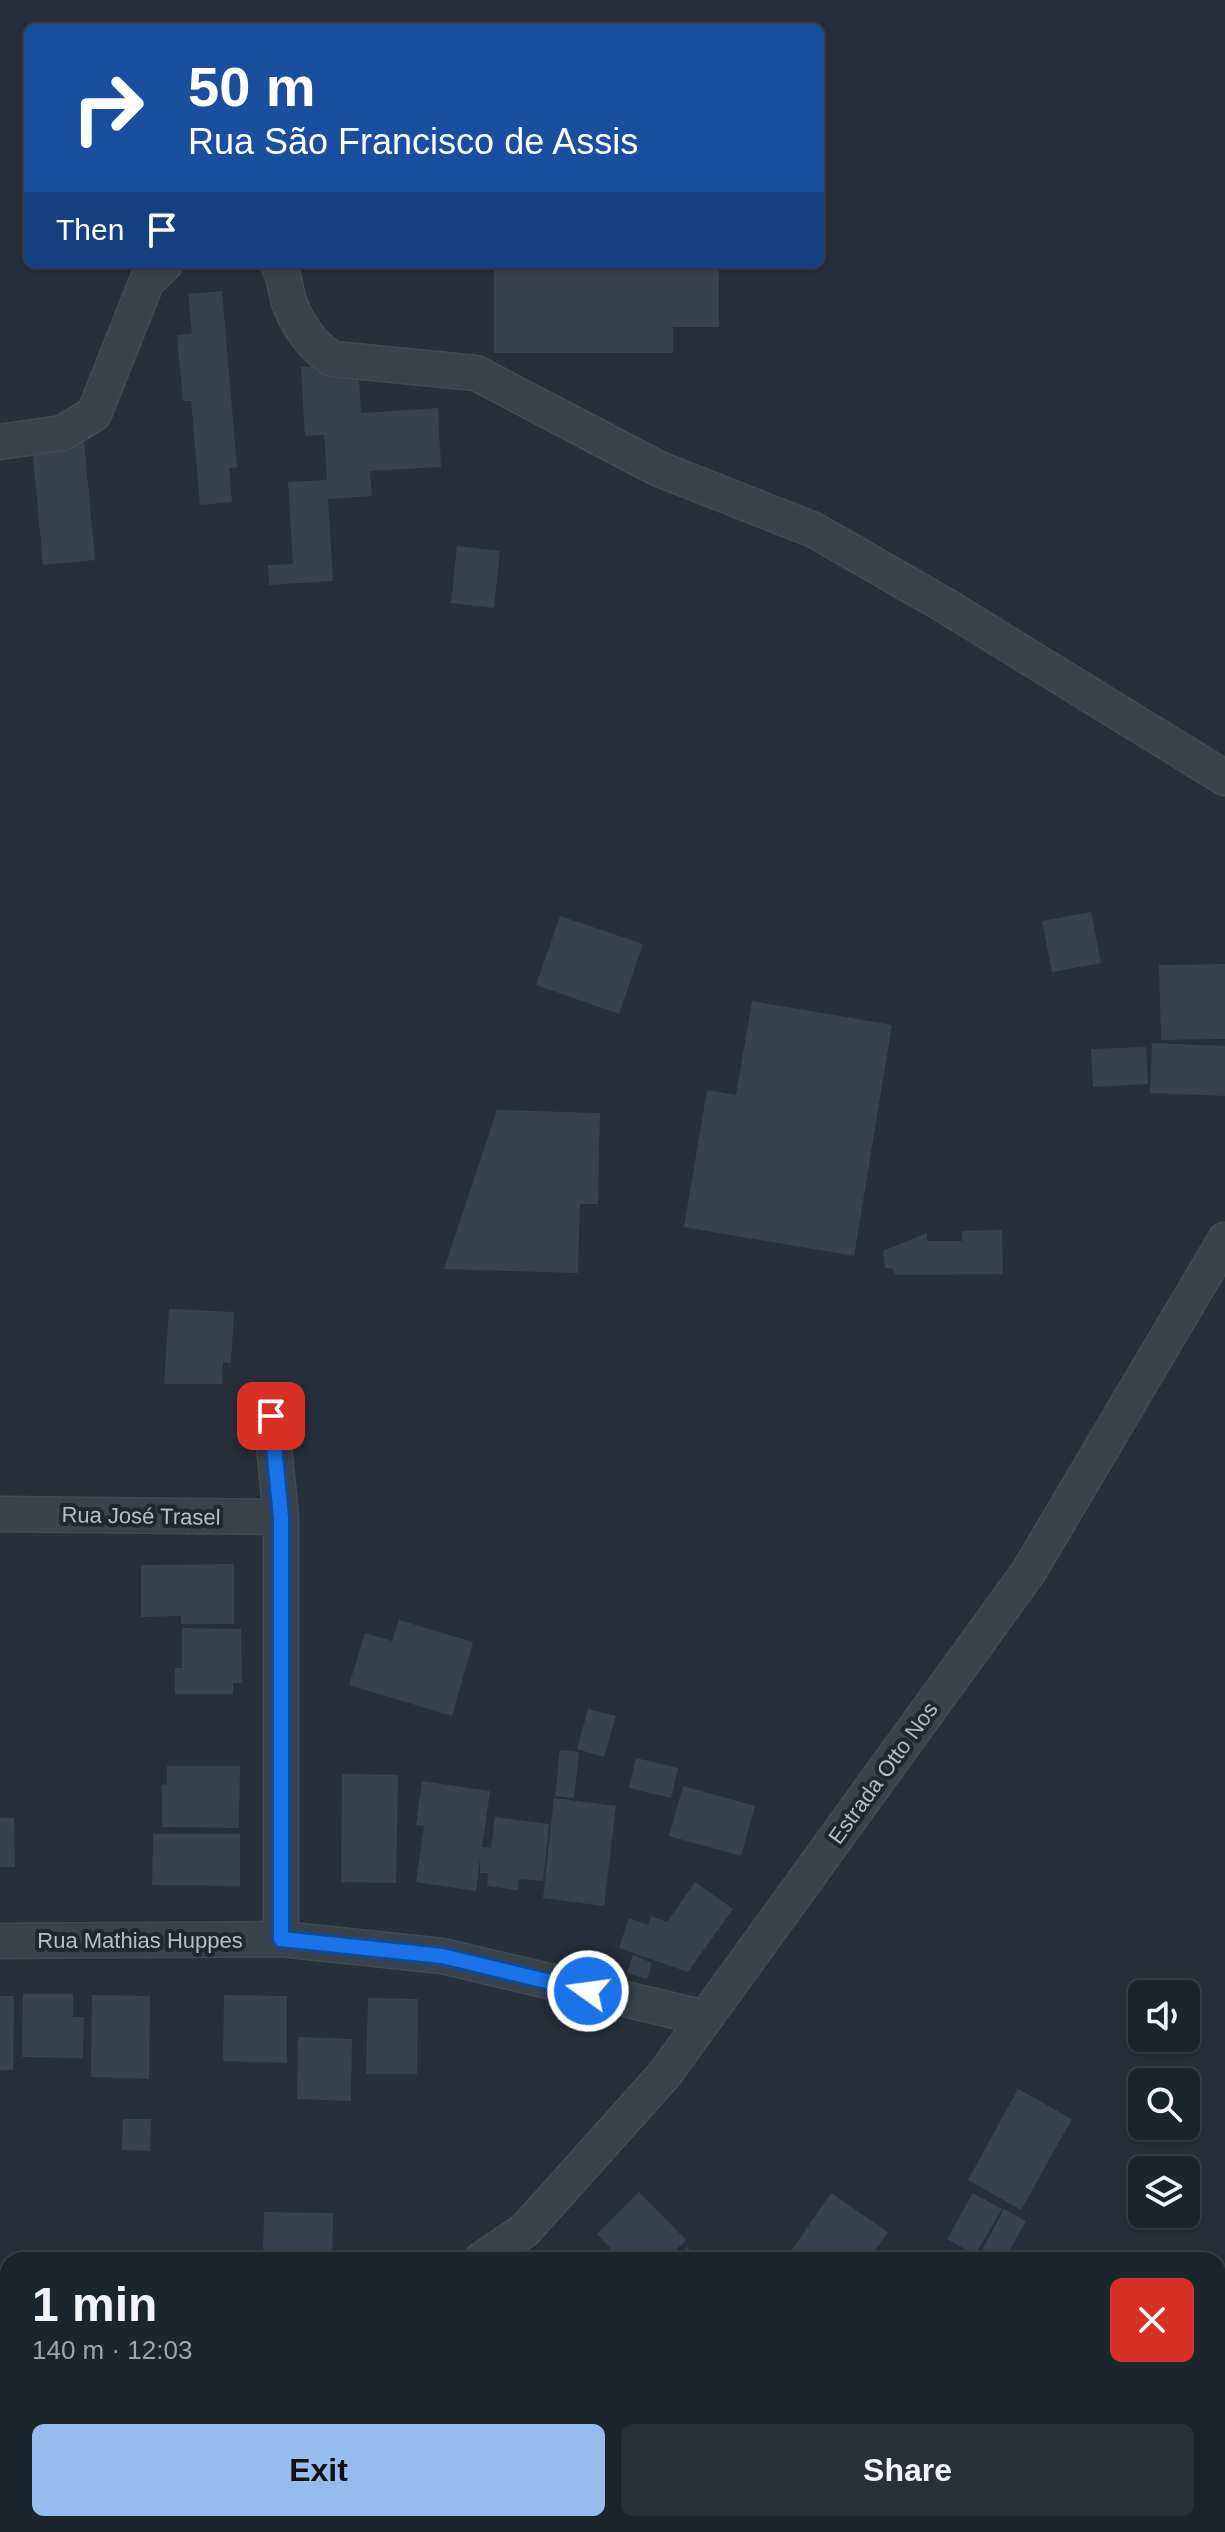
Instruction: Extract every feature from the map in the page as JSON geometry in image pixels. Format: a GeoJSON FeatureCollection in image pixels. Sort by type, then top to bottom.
{"type":"FeatureCollection","features":[{"type":"Feature","properties":{"kind":"street"},"geometry":{"type":"LineString","coordinates":[[0,442],[62,433],[94,414],[147,281],[161,268]]}},
{"type":"Feature","properties":{"kind":"street"},"geometry":{"type":"LineString","coordinates":[[279,268],[290,303],[305,334],[315,348],[333,359],[476,373],[659,469],[814,530],[946,606],[1225,778]]}},
{"type":"Feature","properties":{"kind":"street","name":"Estrada Otto Nos"},"geometry":{"type":"LineString","coordinates":[[493,2252],[525,2230],[664,2075],[1029,1571],[1225,1240]]}},
{"type":"Feature","properties":{"kind":"street"},"geometry":{"type":"LineString","coordinates":[[271,1416],[281,1517],[281,1939]]}},
{"type":"Feature","properties":{"kind":"street","name":"Rua José Trasel"},"geometry":{"type":"LineString","coordinates":[[0,1514],[281,1517]]}},
{"type":"Feature","properties":{"kind":"street","name":"Rua Mathias Huppes"},"geometry":{"type":"LineString","coordinates":[[0,1941],[281,1939],[442,1956],[705,2018]]}},
{"type":"Feature","properties":{"kind":"building"},"geometry":{"type":"Polygon","coordinates":[[[494,268],[719,268],[719,327],[673,327],[673,353],[494,353],[494,268]]]}},
{"type":"Feature","properties":{"kind":"building"},"geometry":{"type":"Polygon","coordinates":[[[222,291],[237,467],[229,468],[232,502],[200,505],[191,401],[183,401],[177,335],[192,334],[188,294],[222,291]]]}},
{"type":"Feature","properties":{"kind":"building"},"geometry":{"type":"Polygon","coordinates":[[[358,364],[361,413],[438,408],[441,467],[370,471],[372,496],[328,499],[333,581],[269,585],[268,565],[293,564],[288,482],[327,480],[324,435],[305,436],[301,367],[358,364]]]}},
{"type":"Feature","properties":{"kind":"building"},"geometry":{"type":"Polygon","coordinates":[[[84,441],[95,560],[43,565],[32,445],[84,441]]]}},
{"type":"Feature","properties":{"kind":"building"},"geometry":{"type":"Polygon","coordinates":[[[457,546],[500,551],[494,608],[451,603],[457,546]]]}},
{"type":"Feature","properties":{"kind":"building"},"geometry":{"type":"Polygon","coordinates":[[[1091,912],[1101,963],[1052,972],[1042,921],[1091,912]]]}},
{"type":"Feature","properties":{"kind":"building"},"geometry":{"type":"Polygon","coordinates":[[[560,916],[643,944],[619,1014],[536,985],[560,916]]]}},
{"type":"Feature","properties":{"kind":"building"},"geometry":{"type":"Polygon","coordinates":[[[1225,964],[1225,1039],[1161,1040],[1159,965],[1225,964]]]}},
{"type":"Feature","properties":{"kind":"building"},"geometry":{"type":"Polygon","coordinates":[[[752,1001],[892,1025],[854,1256],[684,1227],[707,1090],[736,1095],[752,1001]]]}},
{"type":"Feature","properties":{"kind":"building"},"geometry":{"type":"Polygon","coordinates":[[[1152,1043],[1225,1046],[1225,1096],[1150,1093],[1152,1043]]]}},
{"type":"Feature","properties":{"kind":"building"},"geometry":{"type":"Polygon","coordinates":[[[1146,1047],[1148,1084],[1093,1087],[1091,1049],[1146,1047]]]}},
{"type":"Feature","properties":{"kind":"building"},"geometry":{"type":"Polygon","coordinates":[[[497,1110],[600,1113],[598,1204],[580,1204],[578,1273],[444,1269],[497,1110]]]}},
{"type":"Feature","properties":{"kind":"building"},"geometry":{"type":"Polygon","coordinates":[[[1002,1230],[1003,1274],[895,1275],[893,1269],[885,1268],[883,1251],[927,1233],[927,1241],[962,1241],[962,1231],[1002,1230]]]}},
{"type":"Feature","properties":{"kind":"building"},"geometry":{"type":"Polygon","coordinates":[[[169,1309],[234,1312],[231,1363],[223,1362],[222,1384],[164,1384],[169,1309]]]}},
{"type":"Feature","properties":{"kind":"building"},"geometry":{"type":"Polygon","coordinates":[[[234,1564],[234,1624],[181,1624],[181,1616],[141,1617],[141,1565],[234,1564]]]}},
{"type":"Feature","properties":{"kind":"building"},"geometry":{"type":"Polygon","coordinates":[[[399,1620],[473,1642],[452,1716],[349,1685],[365,1633],[392,1641],[399,1620]]]}},
{"type":"Feature","properties":{"kind":"building"},"geometry":{"type":"Polygon","coordinates":[[[182,1628],[241,1629],[242,1683],[233,1683],[233,1694],[175,1694],[175,1668],[182,1668],[182,1628]]]}},
{"type":"Feature","properties":{"kind":"building"},"geometry":{"type":"Polygon","coordinates":[[[588,1709],[616,1716],[604,1757],[577,1749],[588,1709]]]}},
{"type":"Feature","properties":{"kind":"building"},"geometry":{"type":"Polygon","coordinates":[[[560,1750],[579,1752],[574,1798],[555,1796],[560,1750]]]}},
{"type":"Feature","properties":{"kind":"building"},"geometry":{"type":"Polygon","coordinates":[[[636,1758],[678,1768],[671,1798],[629,1788],[636,1758]]]}},
{"type":"Feature","properties":{"kind":"building"},"geometry":{"type":"Polygon","coordinates":[[[167,1766],[240,1766],[239,1828],[162,1827],[162,1784],[167,1785],[167,1766]]]}},
{"type":"Feature","properties":{"kind":"building"},"geometry":{"type":"Polygon","coordinates":[[[342,1774],[398,1775],[396,1883],[341,1882],[342,1774]]]}},
{"type":"Feature","properties":{"kind":"building"},"geometry":{"type":"Polygon","coordinates":[[[422,1781],[490,1791],[482,1847],[491,1848],[495,1817],[549,1824],[543,1881],[519,1879],[518,1890],[487,1886],[488,1873],[480,1873],[480,1858],[476,1891],[416,1882],[424,1826],[416,1825],[422,1781]]]}},
{"type":"Feature","properties":{"kind":"building"},"geometry":{"type":"Polygon","coordinates":[[[683,1786],[755,1806],[741,1856],[669,1836],[683,1786]]]}},
{"type":"Feature","properties":{"kind":"building"},"geometry":{"type":"Polygon","coordinates":[[[554,1798],[616,1806],[604,1906],[543,1898],[554,1798]]]}},
{"type":"Feature","properties":{"kind":"building"},"geometry":{"type":"Polygon","coordinates":[[[0,1818],[14,1818],[15,1867],[0,1867],[0,1818]]]}},
{"type":"Feature","properties":{"kind":"building"},"geometry":{"type":"Polygon","coordinates":[[[153,1834],[240,1834],[240,1886],[152,1885],[153,1834]]]}},
{"type":"Feature","properties":{"kind":"building"},"geometry":{"type":"Polygon","coordinates":[[[695,1882],[733,1909],[688,1972],[619,1948],[629,1918],[648,1925],[651,1916],[667,1922],[695,1882]]]}},
{"type":"Feature","properties":{"kind":"building"},"geometry":{"type":"Polygon","coordinates":[[[633,1955],[652,1963],[647,1979],[627,1973],[633,1955]]]}},
{"type":"Feature","properties":{"kind":"building"},"geometry":{"type":"Polygon","coordinates":[[[23,1994],[73,1994],[73,2017],[84,2017],[83,2058],[22,2057],[23,1994]]]}},
{"type":"Feature","properties":{"kind":"building"},"geometry":{"type":"Polygon","coordinates":[[[92,1995],[150,1996],[149,2079],[91,2077],[92,1995]]]}},
{"type":"Feature","properties":{"kind":"building"},"geometry":{"type":"Polygon","coordinates":[[[224,1995],[287,1996],[287,2063],[223,2061],[224,1995]]]}},
{"type":"Feature","properties":{"kind":"building"},"geometry":{"type":"Polygon","coordinates":[[[0,1996],[14,1996],[13,2070],[0,2070],[0,1996]]]}},
{"type":"Feature","properties":{"kind":"building"},"geometry":{"type":"Polygon","coordinates":[[[368,1998],[418,1999],[417,2074],[366,2074],[368,1998]]]}},
{"type":"Feature","properties":{"kind":"building"},"geometry":{"type":"Polygon","coordinates":[[[298,2037],[352,2039],[351,2101],[297,2099],[298,2037]]]}},
{"type":"Feature","properties":{"kind":"building"},"geometry":{"type":"Polygon","coordinates":[[[1018,2089],[1072,2119],[1021,2210],[968,2180],[1018,2089]]]}},
{"type":"Feature","properties":{"kind":"building"},"geometry":{"type":"Polygon","coordinates":[[[123,2119],[151,2119],[150,2151],[122,2150],[123,2119]]]}},
{"type":"Feature","properties":{"kind":"building"},"geometry":{"type":"Polygon","coordinates":[[[639,2192],[686,2240],[674,2252],[607,2252],[611,2248],[597,2234],[639,2192]]]}},
{"type":"Feature","properties":{"kind":"building"},"geometry":{"type":"Polygon","coordinates":[[[831,2193],[888,2232],[874,2252],[791,2251],[831,2193]]]}},
{"type":"Feature","properties":{"kind":"building"},"geometry":{"type":"Polygon","coordinates":[[[973,2193],[1002,2209],[977,2252],[970,2252],[947,2239],[973,2193]]]}},
{"type":"Feature","properties":{"kind":"building"},"geometry":{"type":"Polygon","coordinates":[[[1004,2209],[1026,2221],[1009,2252],[981,2252],[1004,2209]]]}},
{"type":"Feature","properties":{"kind":"building"},"geometry":{"type":"Polygon","coordinates":[[[264,2212],[333,2213],[332,2252],[263,2252],[264,2212]]]}},
{"type":"Feature","properties":{"kind":"route"},"geometry":{"type":"LineString","coordinates":[[271,1416],[281,1517],[281,1939],[442,1956],[588,1991]]}}]}
